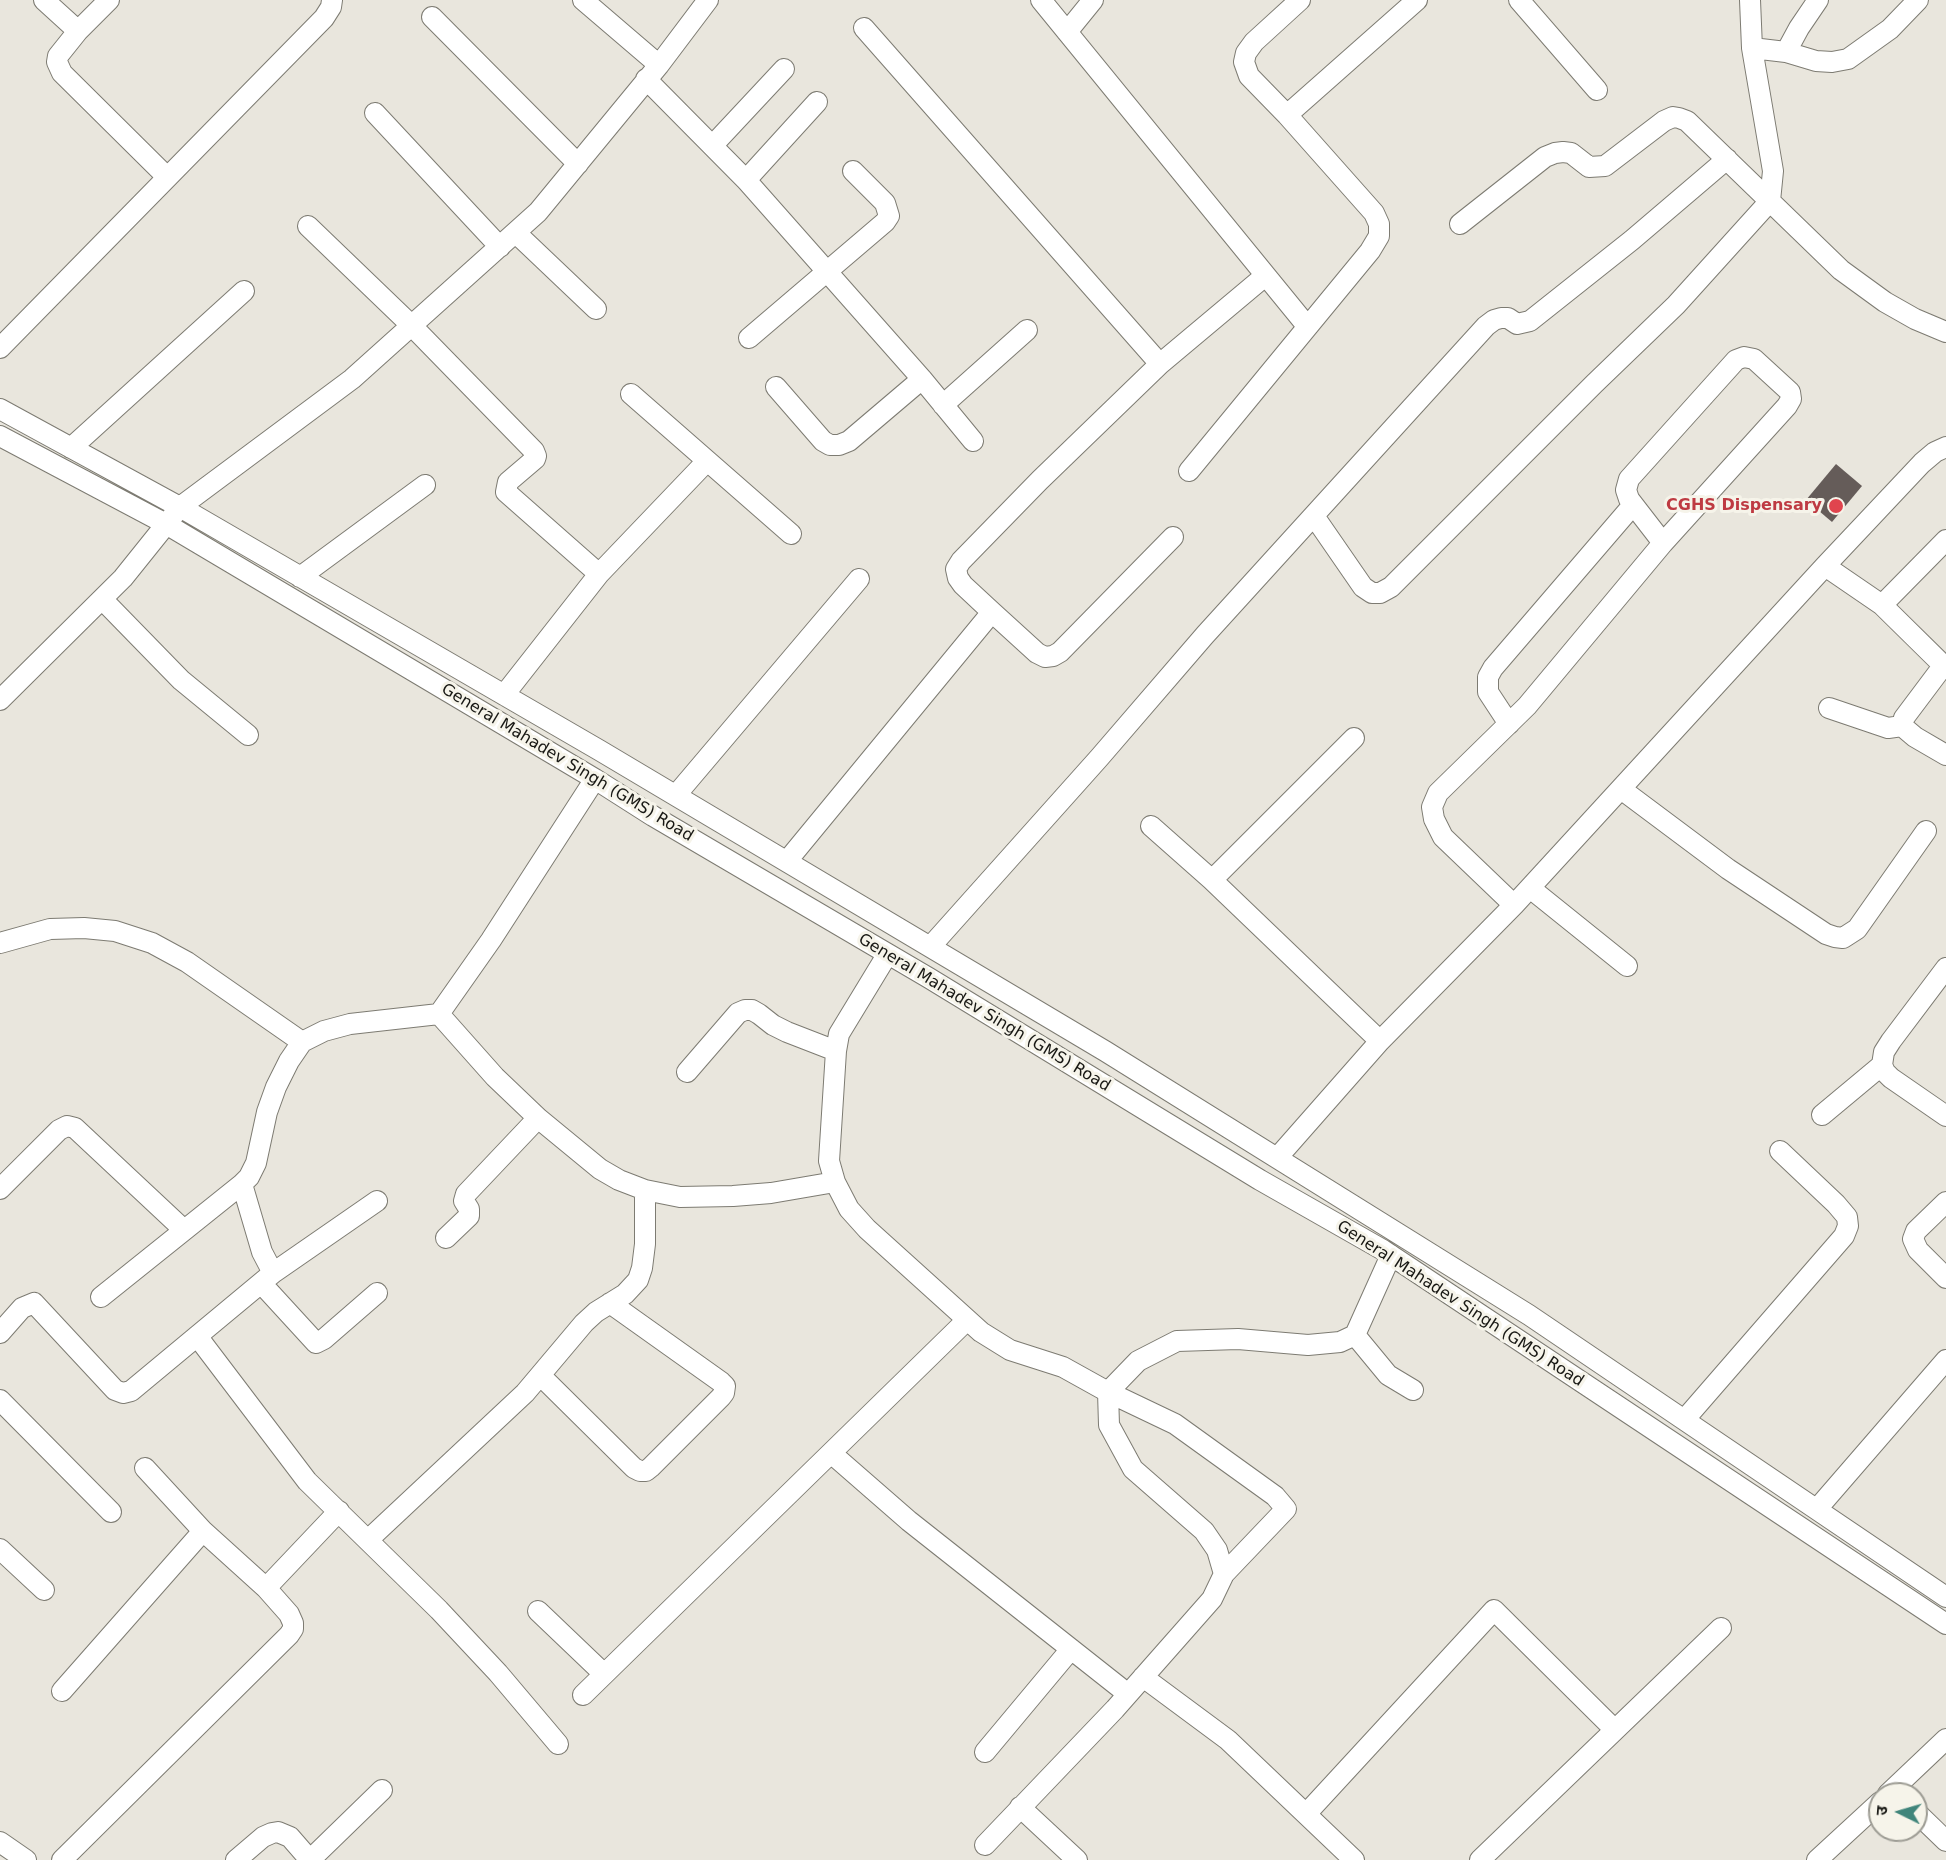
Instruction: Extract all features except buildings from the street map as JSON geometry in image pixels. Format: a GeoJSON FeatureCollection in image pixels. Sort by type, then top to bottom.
{"type":"FeatureCollection","features":[{"type":"Feature","properties":{"kind":"street"},"geometry":{"type":"LineString","coordinates":[[44,0],[78,32]]}},
{"type":"Feature","properties":{"kind":"street"},"geometry":{"type":"LineString","coordinates":[[109,0],[60,52],[58,68],[167,177]]}},
{"type":"Feature","properties":{"kind":"street"},"geometry":{"type":"LineString","coordinates":[[0,348],[324,18],[331,7],[332,0]]}},
{"type":"Feature","properties":{"kind":"street"},"geometry":{"type":"LineString","coordinates":[[583,0],[653,72],[713,145],[922,379],[973,441]]}},
{"type":"Feature","properties":{"kind":"street"},"geometry":{"type":"LineString","coordinates":[[0,700],[123,578],[180,507],[352,379],[538,212],[653,72],[708,0]]}},
{"type":"Feature","properties":{"kind":"street"},"geometry":{"type":"LineString","coordinates":[[1041,0],[1307,326]]}},
{"type":"Feature","properties":{"kind":"street"},"geometry":{"type":"LineString","coordinates":[[1066,32],[1093,0]]}},
{"type":"Feature","properties":{"kind":"street"},"geometry":{"type":"LineString","coordinates":[[1189,471],[1370,251],[1379,236],[1379,224],[1374,213],[1249,76],[1244,62],[1246,53],[1254,42],[1300,0]]}},
{"type":"Feature","properties":{"kind":"street"},"geometry":{"type":"LineString","coordinates":[[1287,115],[1417,0]]}},
{"type":"Feature","properties":{"kind":"street"},"geometry":{"type":"LineString","coordinates":[[1519,0],[1598,90]]}},
{"type":"Feature","properties":{"kind":"street"},"geometry":{"type":"LineString","coordinates":[[1314,516],[1363,586],[1372,593],[1380,593],[1391,587],[1676,305],[1770,201],[1773,190],[1773,171],[1752,48],[1750,0]]}},
{"type":"Feature","properties":{"kind":"street"},"geometry":{"type":"LineString","coordinates":[[1786,52],[1818,0]]}},
{"type":"Feature","properties":{"kind":"street"},"geometry":{"type":"LineString","coordinates":[[1752,48],[1786,52],[1816,61],[1832,62],[1848,58],[1890,29],[1918,0]]}},
{"type":"Feature","properties":{"kind":"street"},"geometry":{"type":"LineString","coordinates":[[432,17],[578,164]]}},
{"type":"Feature","properties":{"kind":"street"},"geometry":{"type":"LineString","coordinates":[[864,28],[1160,364]]}},
{"type":"Feature","properties":{"kind":"street"},"geometry":{"type":"LineString","coordinates":[[713,145],[784,69]]}},
{"type":"Feature","properties":{"kind":"street"},"geometry":{"type":"LineString","coordinates":[[746,180],[817,102]]}},
{"type":"Feature","properties":{"kind":"street"},"geometry":{"type":"LineString","coordinates":[[375,113],[500,247]]}},
{"type":"Feature","properties":{"kind":"street"},"geometry":{"type":"LineString","coordinates":[[1461,224],[1545,157],[1555,153],[1570,153],[1589,167],[1605,166],[1664,121],[1673,117],[1688,121],[1841,270],[1885,302],[1915,319],[1946,332]]}},
{"type":"Feature","properties":{"kind":"street"},"geometry":{"type":"LineString","coordinates":[[931,946],[1099,758],[1204,634],[1486,326],[1501,318],[1508,318],[1516,324],[1530,321],[1632,240],[1727,159]]}},
{"type":"Feature","properties":{"kind":"street"},"geometry":{"type":"LineString","coordinates":[[749,338],[828,272],[889,216],[885,203],[853,171]]}},
{"type":"Feature","properties":{"kind":"street"},"geometry":{"type":"LineString","coordinates":[[308,226],[412,326],[534,451],[535,459],[508,482],[506,492],[599,574]]}},
{"type":"Feature","properties":{"kind":"street"},"geometry":{"type":"LineString","coordinates":[[516,233],[596,309]]}},
{"type":"Feature","properties":{"kind":"street"},"geometry":{"type":"LineString","coordinates":[[1173,537],[1060,652],[1053,656],[1045,657],[1037,653],[958,578],[956,569],[961,561],[1040,480],[1160,364],[1265,276]]}},
{"type":"Feature","properties":{"kind":"street"},"geometry":{"type":"LineString","coordinates":[[71,448],[244,291]]}},
{"type":"Feature","properties":{"kind":"street"},"geometry":{"type":"LineString","coordinates":[[943,405],[1028,330]]}},
{"type":"Feature","properties":{"kind":"street"},"geometry":{"type":"LineString","coordinates":[[1514,905],[1443,837],[1434,819],[1432,807],[1438,793],[1527,706],[1663,543],[1787,406],[1791,399],[1790,392],[1754,359],[1744,357],[1736,360],[1629,479],[1626,490],[1629,499],[1663,543]]}},
{"type":"Feature","properties":{"kind":"street"},"geometry":{"type":"LineString","coordinates":[[776,387],[823,441],[839,446],[849,441],[922,379]]}},
{"type":"Feature","properties":{"kind":"street"},"geometry":{"type":"LineString","coordinates":[[631,394],[791,534]]}},
{"type":"Feature","properties":{"kind":"street"},"geometry":{"type":"LineString","coordinates":[[0,409],[180,507],[504,695],[1106,1051],[1529,1315],[1946,1598]]}},
{"type":"Feature","properties":{"kind":"street","name":"General Mahadev Singh (GMS) Road"},"geometry":{"type":"LineString","coordinates":[[0,436],[166,524],[595,779],[653,816],[929,978],[1260,1180],[1391,1256],[1946,1624]]}},
{"type":"Feature","properties":{"kind":"street"},"geometry":{"type":"LineString","coordinates":[[1276,1158],[1380,1041],[1530,888],[1922,463],[1935,452],[1946,447]]}},
{"type":"Feature","properties":{"kind":"street"},"geometry":{"type":"LineString","coordinates":[[504,695],[599,574],[707,460]]}},
{"type":"Feature","properties":{"kind":"street"},"geometry":{"type":"LineString","coordinates":[[300,577],[425,485]]}},
{"type":"Feature","properties":{"kind":"street"},"geometry":{"type":"LineString","coordinates":[[1509,724],[1488,692],[1488,677],[1493,668],[1633,505]]}},
{"type":"Feature","properties":{"kind":"street"},"geometry":{"type":"LineString","coordinates":[[1882,605],[1946,540]]}},
{"type":"Feature","properties":{"kind":"street"},"geometry":{"type":"LineString","coordinates":[[1825,566],[1882,605],[1944,667],[1904,718],[1902,726]]}},
{"type":"Feature","properties":{"kind":"street"},"geometry":{"type":"LineString","coordinates":[[676,795],[860,579]]}},
{"type":"Feature","properties":{"kind":"street"},"geometry":{"type":"LineString","coordinates":[[102,599],[181,680],[248,735]]}},
{"type":"Feature","properties":{"kind":"street"},"geometry":{"type":"LineString","coordinates":[[787,861],[992,612]]}},
{"type":"Feature","properties":{"kind":"street"},"geometry":{"type":"LineString","coordinates":[[1828,708],[1888,728],[1902,726],[1915,737],[1946,755]]}},
{"type":"Feature","properties":{"kind":"street"},"geometry":{"type":"LineString","coordinates":[[1212,880],[1354,738]]}},
{"type":"Feature","properties":{"kind":"street"},"geometry":{"type":"LineString","coordinates":[[101,1297],[249,1177],[256,1163],[267,1112],[276,1087],[302,1042],[324,1030],[350,1024],[439,1014],[595,779]]}},
{"type":"Feature","properties":{"kind":"street"},"geometry":{"type":"LineString","coordinates":[[1621,789],[1728,869],[1826,934],[1835,937],[1843,938],[1857,929],[1926,831]]}},
{"type":"Feature","properties":{"kind":"street"},"geometry":{"type":"LineString","coordinates":[[1150,826],[1212,880],[1380,1041]]}},
{"type":"Feature","properties":{"kind":"street"},"geometry":{"type":"LineString","coordinates":[[1530,888],[1627,966]]}},
{"type":"Feature","properties":{"kind":"street"},"geometry":{"type":"LineString","coordinates":[[0,943],[50,929],[84,928],[115,931],[152,943],[187,962],[302,1042]]}},
{"type":"Feature","properties":{"kind":"street"},"geometry":{"type":"LineString","coordinates":[[887,955],[839,1035],[836,1051],[829,1161],[835,1182],[849,1209],[867,1229],[981,1332],[1010,1350],[1063,1367],[1108,1392],[1175,1424],[1275,1496],[1286,1509],[1224,1574],[1212,1599],[1128,1694],[985,1845]]}},
{"type":"Feature","properties":{"kind":"street"},"geometry":{"type":"LineString","coordinates":[[1946,968],[1887,1047],[1882,1065],[1891,1078],[1946,1116]]}},
{"type":"Feature","properties":{"kind":"street"},"geometry":{"type":"LineString","coordinates":[[687,1072],[738,1013],[745,1010],[759,1014],[787,1032],[836,1051]]}},
{"type":"Feature","properties":{"kind":"street"},"geometry":{"type":"LineString","coordinates":[[439,1014],[495,1077],[538,1118],[600,1169],[619,1180],[645,1190],[680,1197],[771,1193],[835,1182]]}},
{"type":"Feature","properties":{"kind":"street"},"geometry":{"type":"LineString","coordinates":[[1822,1115],[1882,1065]]}},
{"type":"Feature","properties":{"kind":"street"},"geometry":{"type":"LineString","coordinates":[[446,1238],[469,1216],[470,1209],[464,1201],[466,1194],[538,1118]]}},
{"type":"Feature","properties":{"kind":"street"},"geometry":{"type":"LineString","coordinates":[[0,1189],[60,1130],[67,1126],[75,1128],[184,1230]]}},
{"type":"Feature","properties":{"kind":"street"},"geometry":{"type":"LineString","coordinates":[[1684,1419],[1844,1236],[1848,1226],[1847,1217],[1836,1204],[1780,1151]]}},
{"type":"Feature","properties":{"kind":"street"},"geometry":{"type":"LineString","coordinates":[[242,1184],[262,1252],[267,1278],[316,1343],[324,1339],[377,1293]]}},
{"type":"Feature","properties":{"kind":"street"},"geometry":{"type":"LineString","coordinates":[[369,1539],[525,1393],[584,1323],[596,1312],[625,1294],[638,1280],[645,1244],[645,1190]]}},
{"type":"Feature","properties":{"kind":"street"},"geometry":{"type":"LineString","coordinates":[[0,1333],[22,1308],[34,1303],[116,1390],[123,1393],[137,1387],[267,1278],[377,1201]]}},
{"type":"Feature","properties":{"kind":"street"},"geometry":{"type":"LineString","coordinates":[[1946,1202],[1916,1231],[1913,1239],[1918,1250],[1946,1278]]}},
{"type":"Feature","properties":{"kind":"street"},"geometry":{"type":"LineString","coordinates":[[1224,1574],[1217,1550],[1204,1531],[1133,1469],[1109,1425],[1108,1392],[1138,1361],[1177,1341],[1238,1339],[1308,1345],[1340,1342],[1355,1335],[1391,1256]]}},
{"type":"Feature","properties":{"kind":"street"},"geometry":{"type":"LineString","coordinates":[[541,1376],[634,1468],[640,1471],[646,1471],[651,1467],[721,1397],[725,1386],[721,1382],[610,1303]]}},
{"type":"Feature","properties":{"kind":"street"},"geometry":{"type":"LineString","coordinates":[[583,1695],[967,1320]]}},
{"type":"Feature","properties":{"kind":"street"},"geometry":{"type":"LineString","coordinates":[[1355,1335],[1388,1375],[1413,1390]]}},
{"type":"Feature","properties":{"kind":"street"},"geometry":{"type":"LineString","coordinates":[[197,1336],[308,1481],[439,1610],[498,1673],[558,1744]]}},
{"type":"Feature","properties":{"kind":"street"},"geometry":{"type":"LineString","coordinates":[[1817,1509],[1946,1360]]}},
{"type":"Feature","properties":{"kind":"street"},"geometry":{"type":"LineString","coordinates":[[0,1400],[111,1512]]}},
{"type":"Feature","properties":{"kind":"street"},"geometry":{"type":"LineString","coordinates":[[831,1453],[909,1521],[1128,1694]]}},
{"type":"Feature","properties":{"kind":"street"},"geometry":{"type":"LineString","coordinates":[[68,1858],[293,1629],[289,1614],[266,1588],[203,1531],[145,1468]]}},
{"type":"Feature","properties":{"kind":"street"},"geometry":{"type":"LineString","coordinates":[[266,1588],[339,1511]]}},
{"type":"Feature","properties":{"kind":"street"},"geometry":{"type":"LineString","coordinates":[[62,1691],[203,1531]]}},
{"type":"Feature","properties":{"kind":"street"},"geometry":{"type":"LineString","coordinates":[[0,1549],[44,1590]]}},
{"type":"Feature","properties":{"kind":"street"},"geometry":{"type":"LineString","coordinates":[[1306,1814],[1494,1610],[1615,1730]]}},
{"type":"Feature","properties":{"kind":"street"},"geometry":{"type":"LineString","coordinates":[[538,1611],[604,1674]]}},
{"type":"Feature","properties":{"kind":"street"},"geometry":{"type":"LineString","coordinates":[[1480,1860],[1721,1628]]}},
{"type":"Feature","properties":{"kind":"street"},"geometry":{"type":"LineString","coordinates":[[985,1752],[1071,1649]]}},
{"type":"Feature","properties":{"kind":"street"},"geometry":{"type":"LineString","coordinates":[[1143,1677],[1228,1740],[1354,1860]]}},
{"type":"Feature","properties":{"kind":"street"},"geometry":{"type":"LineString","coordinates":[[1903,1782],[1946,1739]]}},
{"type":"Feature","properties":{"kind":"street"},"geometry":{"type":"LineString","coordinates":[[236,1860],[263,1837],[278,1832],[290,1838],[310,1860],[382,1790]]}},
{"type":"Feature","properties":{"kind":"street"},"geometry":{"type":"LineString","coordinates":[[1020,1807],[1077,1860]]}},
{"type":"Feature","properties":{"kind":"street"},"geometry":{"type":"LineString","coordinates":[[1817,1860],[1868,1815]]}},
{"type":"Feature","properties":{"kind":"street"},"geometry":{"type":"LineString","coordinates":[[1928,1824],[1946,1841]]}},
{"type":"Feature","properties":{"kind":"street"},"geometry":{"type":"LineString","coordinates":[[0,1842],[26,1860]]}},
{"type":"Feature","properties":{"kind":"place","name":"CGHS Dispensary"},"geometry":{"type":"Point","coordinates":[1836,506]}}]}
